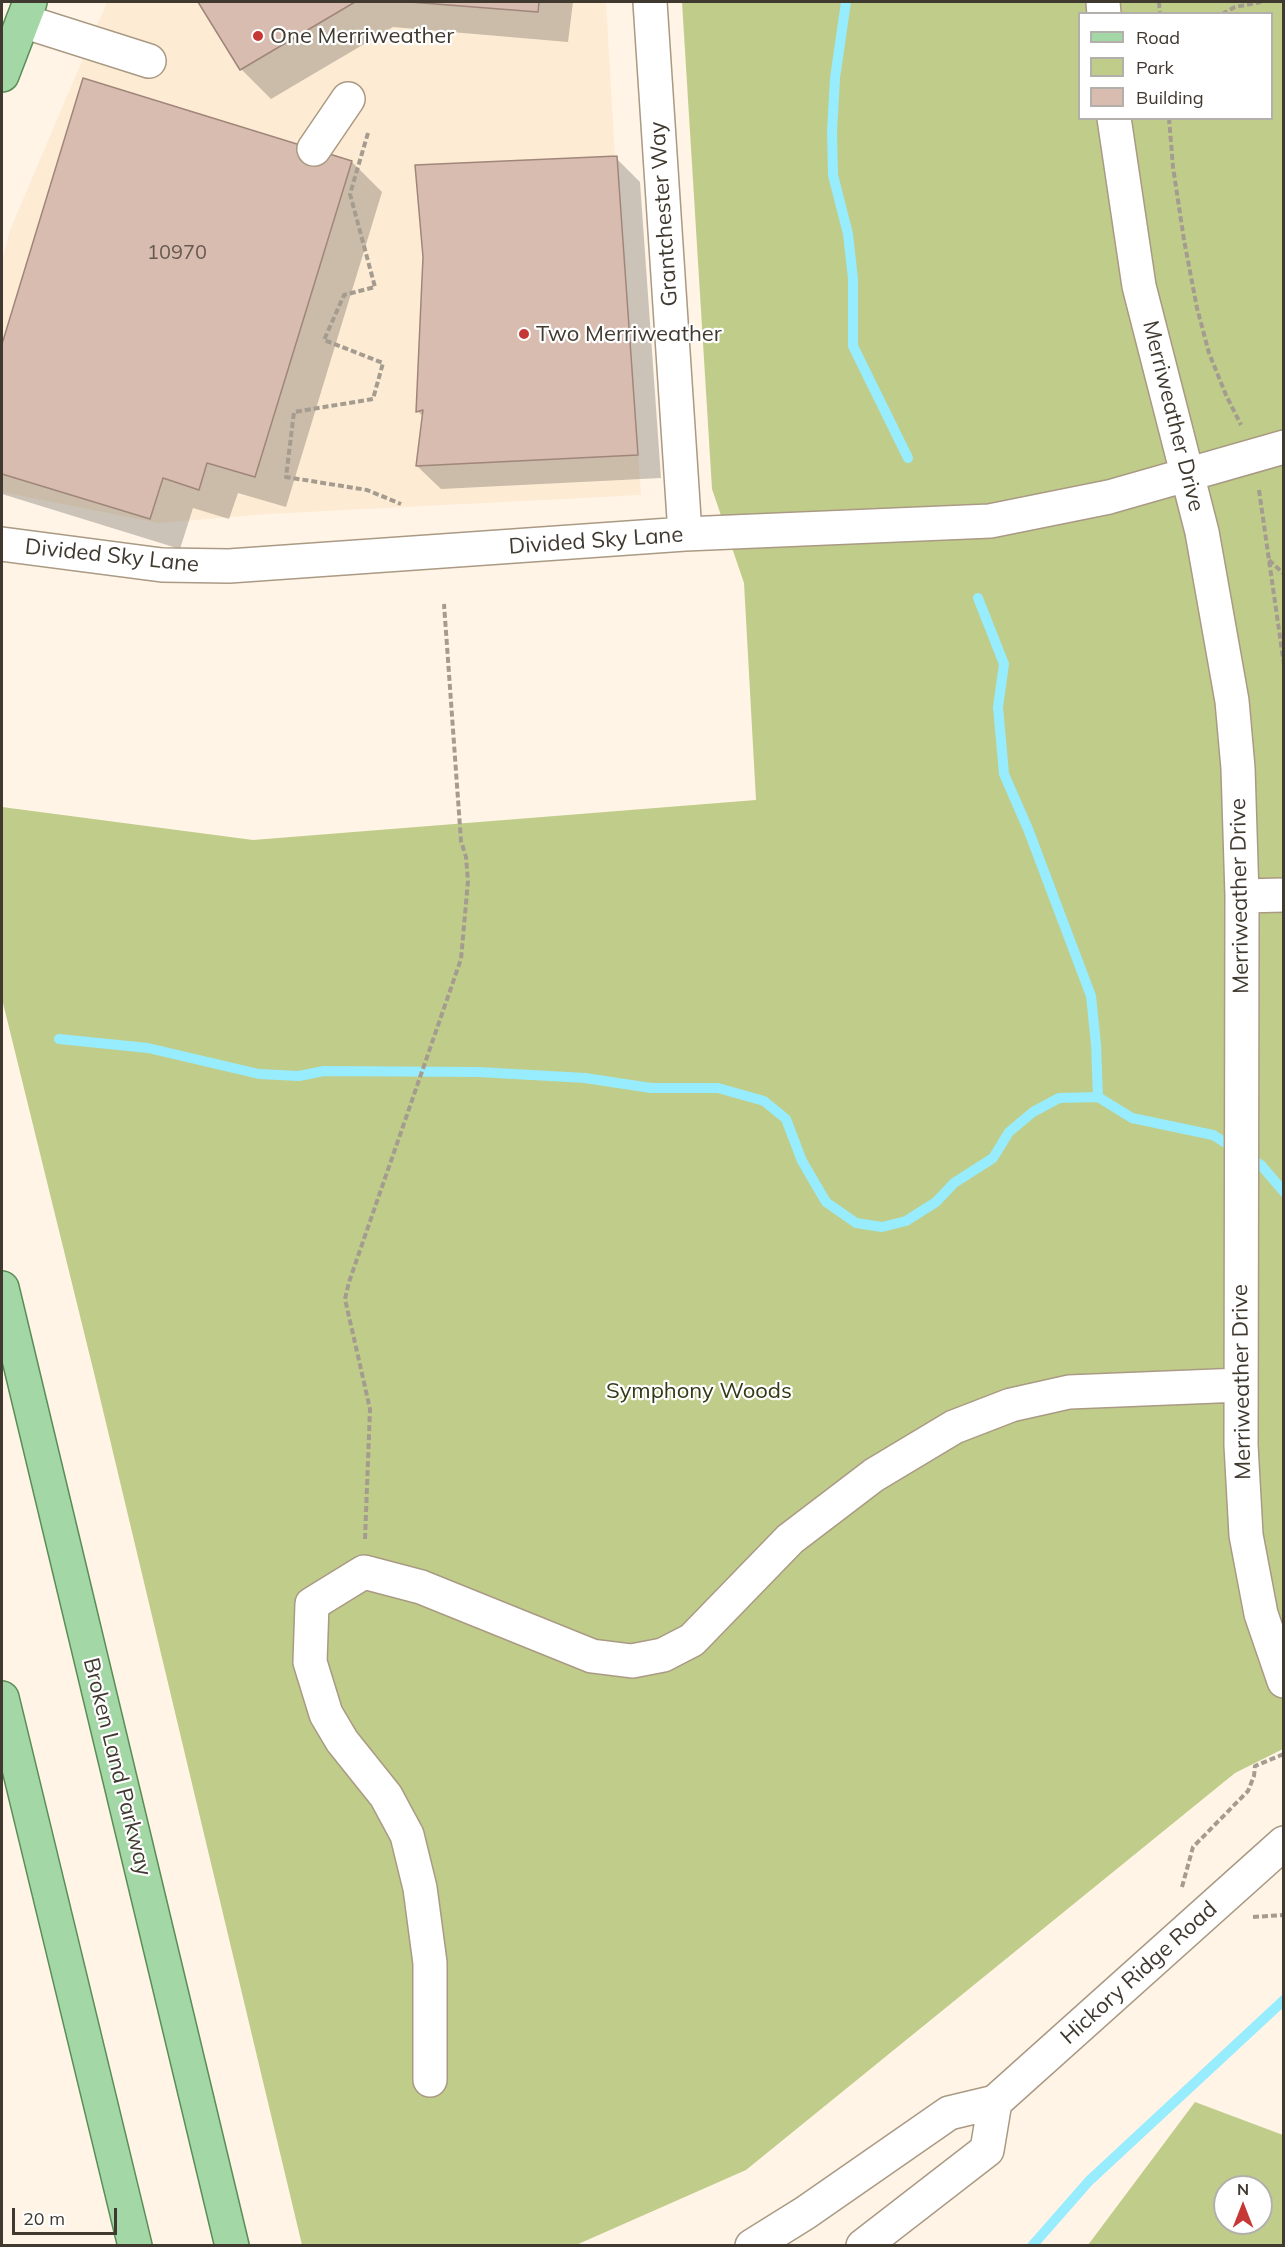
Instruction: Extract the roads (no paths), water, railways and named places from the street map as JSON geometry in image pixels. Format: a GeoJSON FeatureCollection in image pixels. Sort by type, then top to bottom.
{"type":"FeatureCollection","features":[{"type":"Feature","properties":{"kind":"main road"},"geometry":{"type":"LineString","coordinates":[[2,75],[26,11]]}},
{"type":"Feature","properties":{"kind":"main road","name":"Broken Land Parkway"},"geometry":{"type":"LineString","coordinates":[[2,1288],[232,2246]]}},
{"type":"Feature","properties":{"kind":"main road"},"geometry":{"type":"LineString","coordinates":[[2,1698],[135,2246]]}},
{"type":"Feature","properties":{"kind":"street","name":"Grantchester Way"},"geometry":{"type":"LineString","coordinates":[[650,2],[685,534]]}},
{"type":"Feature","properties":{"kind":"street"},"geometry":{"type":"LineString","coordinates":[[26,11],[149,61]]}},
{"type":"Feature","properties":{"kind":"street"},"geometry":{"type":"LineString","coordinates":[[314,149],[348,99]]}},
{"type":"Feature","properties":{"kind":"street","name":"Merriweather Drive"},"geometry":{"type":"LineString","coordinates":[[1114,120],[1140,286],[1205,543],[1232,701],[1238,768],[1242,896],[1241,1445],[1246,1535],[1261,1614],[1284,1681]]}},
{"type":"Feature","properties":{"kind":"street","name":"Divided Sky Lane"},"geometry":{"type":"LineString","coordinates":[[2,544],[162,565],[229,566],[685,534],[990,521],[1109,497],[1284,447]]}},
{"type":"Feature","properties":{"kind":"street"},"geometry":{"type":"LineString","coordinates":[[1242,896],[1284,895]]}},
{"type":"Feature","properties":{"kind":"street"},"geometry":{"type":"LineString","coordinates":[[430,2080],[430,1963],[420,1888],[407,1835],[386,1796],[359,1764],[326,1714],[310,1662],[312,1604],[364,1572],[421,1587],[592,1656],[632,1661],[663,1655],[692,1640],[790,1539],[874,1475],[954,1427],[1011,1405],[1069,1392],[1241,1385]]}},
{"type":"Feature","properties":{"kind":"street","name":"Hickory Ridge Road"},"geometry":{"type":"LineString","coordinates":[[752,2246],[806,2213],[949,2113],[995,2102],[1284,1843]]}},
{"type":"Feature","properties":{"kind":"street"},"geometry":{"type":"LineString","coordinates":[[863,2246],[987,2150],[995,2102]]}},
{"type":"Feature","properties":{"kind":"waterway"},"geometry":{"type":"LineString","coordinates":[[846,2],[835,78],[832,132],[833,175],[848,234],[853,279],[853,346],[908,458]]}},
{"type":"Feature","properties":{"kind":"waterway"},"geometry":{"type":"LineString","coordinates":[[978,598],[1004,664],[998,707],[1004,774],[1028,829],[1091,996],[1098,1097]]}},
{"type":"Feature","properties":{"kind":"waterway"},"geometry":{"type":"LineString","coordinates":[[59,1039],[148,1048],[259,1074],[299,1076],[324,1071],[478,1072],[585,1078],[651,1088],[718,1088],[764,1101],[786,1119],[802,1161],[826,1202],[856,1223],[882,1227],[906,1221],[936,1202],[954,1183],[993,1158],[1009,1132],[1033,1112],[1059,1098],[1098,1097],[1132,1118],[1213,1135],[1261,1165],[1284,1192]]}},
{"type":"Feature","properties":{"kind":"waterway"},"geometry":{"type":"LineString","coordinates":[[1032,2246],[1089,2181],[1284,2000]]}},
{"type":"Feature","properties":{"kind":"place","name":"One Merriweather"},"geometry":{"type":"Point","coordinates":[258,36]}},
{"type":"Feature","properties":{"kind":"place","name":"Two Merriweather"},"geometry":{"type":"Point","coordinates":[524,334]}},
{"type":"Feature","properties":{"kind":"park label","name":"Symphony Woods"},"geometry":{"type":"Point","coordinates":[699,1391]}}]}
